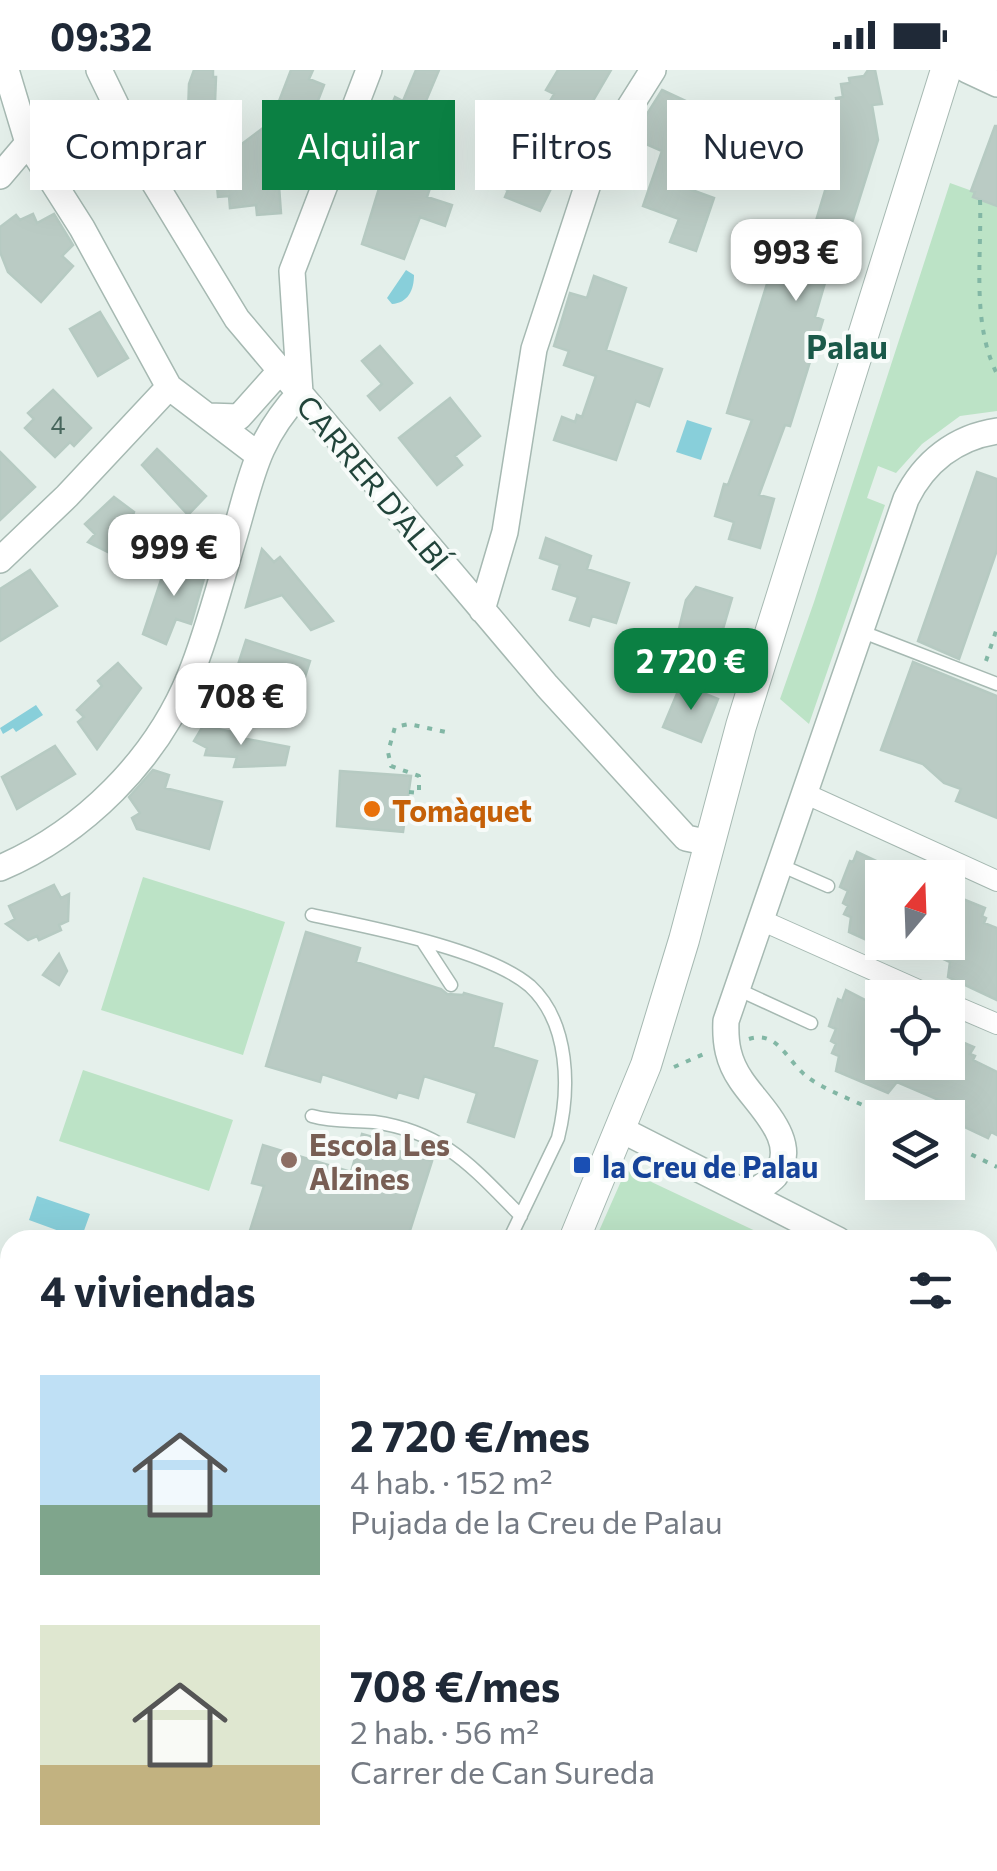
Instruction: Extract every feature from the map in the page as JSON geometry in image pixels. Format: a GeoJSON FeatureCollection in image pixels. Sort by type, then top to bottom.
{"type":"FeatureCollection","features":[{"type":"Feature","properties":{"kind":"street"},"geometry":{"type":"LineString","coordinates":[[6,70],[28,143],[82,228],[169,387],[257,454]]}},
{"type":"Feature","properties":{"kind":"street","name":"CARRER D'ALBÍ"},"geometry":{"type":"LineString","coordinates":[[99,70],[152,179],[237,319],[546,686],[686,838],[710,843]]}},
{"type":"Feature","properties":{"kind":"street"},"geometry":{"type":"LineString","coordinates":[[0,868],[86,816],[146,753],[190,678],[257,454],[280,415],[300,393],[292,272],[369,70]]}},
{"type":"Feature","properties":{"kind":"street"},"geometry":{"type":"LineString","coordinates":[[482,610],[506,532],[534,350],[588,184],[619,124],[654,70]]}},
{"type":"Feature","properties":{"kind":"street"},"geometry":{"type":"LineString","coordinates":[[578,1230],[646,1065],[741,726],[946,70]]}},
{"type":"Feature","properties":{"kind":"street"},"geometry":{"type":"LineString","coordinates":[[968,70],[997,84]]}},
{"type":"Feature","properties":{"kind":"street"},"geometry":{"type":"LineString","coordinates":[[0,176],[28,143]]}},
{"type":"Feature","properties":{"kind":"street"},"geometry":{"type":"LineString","coordinates":[[208,416],[239,417],[280,371]]}},
{"type":"Feature","properties":{"kind":"street"},"geometry":{"type":"LineString","coordinates":[[0,560],[67,496],[169,387]]}},
{"type":"Feature","properties":{"kind":"street"},"geometry":{"type":"LineString","coordinates":[[750,1195],[776,1174],[783,1151],[779,1130],[740,1078],[725,1046],[726,1020],[906,499],[935,459],[951,447],[997,431]]}},
{"type":"Feature","properties":{"kind":"street"},"geometry":{"type":"LineString","coordinates":[[804,793],[997,881]]}},
{"type":"Feature","properties":{"kind":"street"},"geometry":{"type":"LineString","coordinates":[[760,920],[895,980]]}},
{"type":"Feature","properties":{"kind":"street"},"geometry":{"type":"LineString","coordinates":[[965,1010],[997,1024]]}},
{"type":"Feature","properties":{"kind":"street"},"geometry":{"type":"LineString","coordinates":[[620,1130],[750,1195],[792,1230]]}},
{"type":"Feature","properties":{"kind":"lane"},"geometry":{"type":"LineString","coordinates":[[860,631],[997,684]]}},
{"type":"Feature","properties":{"kind":"lane"},"geometry":{"type":"LineString","coordinates":[[780,865],[828,886]]}},
{"type":"Feature","properties":{"kind":"lane"},"geometry":{"type":"LineString","coordinates":[[312,915],[422,940],[500,968],[534,990],[547,1008],[568,1081],[562,1121],[558,1138],[514,1230]]}},
{"type":"Feature","properties":{"kind":"lane"},"geometry":{"type":"LineString","coordinates":[[422,940],[450,985]]}},
{"type":"Feature","properties":{"kind":"lane"},"geometry":{"type":"LineString","coordinates":[[737,989],[811,1024]]}},
{"type":"Feature","properties":{"kind":"lane"},"geometry":{"type":"LineString","coordinates":[[312,1116],[332,1122],[373,1122],[440,1143],[464,1158],[520,1216]]}},
{"type":"Feature","properties":{"kind":"path"},"geometry":{"type":"LineString","coordinates":[[980,200],[981,312],[987,351],[997,374]]}},
{"type":"Feature","properties":{"kind":"path"},"geometry":{"type":"LineString","coordinates":[[980,677],[997,628]]}},
{"type":"Feature","properties":{"kind":"path"},"geometry":{"type":"LineString","coordinates":[[409,792],[420,793],[419,776],[391,766],[388,752],[395,727],[409,724],[446,732]]}},
{"type":"Feature","properties":{"kind":"path"},"geometry":{"type":"LineString","coordinates":[[666,1070],[758,1036],[780,1045],[806,1077],[865,1105]]}},
{"type":"Feature","properties":{"kind":"path"},"geometry":{"type":"LineString","coordinates":[[965,1151],[997,1167]]}},
{"type":"Feature","properties":{"kind":"green space"},"geometry":{"type":"Polygon","coordinates":[[[950,183],[997,206],[997,411],[960,416],[922,444],[896,473],[878,466],[867,498],[885,505],[809,724],[780,699],[950,183]]]}},
{"type":"Feature","properties":{"kind":"green space"},"geometry":{"type":"Polygon","coordinates":[[[143,877],[285,922],[243,1055],[101,1010],[143,877]]]}},
{"type":"Feature","properties":{"kind":"green space"},"geometry":{"type":"Polygon","coordinates":[[[83,1070],[233,1120],[209,1191],[59,1141],[83,1070]]]}},
{"type":"Feature","properties":{"kind":"green space"},"geometry":{"type":"Polygon","coordinates":[[[626,1170],[753,1230],[599,1230],[626,1170]]]}},
{"type":"Feature","properties":{"kind":"water"},"geometry":{"type":"Polygon","coordinates":[[[406,270],[414,275],[411,291],[402,301],[392,304],[387,298],[406,270]]]}},
{"type":"Feature","properties":{"kind":"water"},"geometry":{"type":"Polygon","coordinates":[[[687,420],[712,428],[701,460],[676,452],[687,420]]]}},
{"type":"Feature","properties":{"kind":"water"},"geometry":{"type":"Polygon","coordinates":[[[36,705],[43,715],[16,732],[13,728],[3,734],[0,728],[36,705]]]}},
{"type":"Feature","properties":{"kind":"water"},"geometry":{"type":"Polygon","coordinates":[[[37,1196],[90,1214],[84,1230],[56,1230],[29,1220],[37,1196]]]}},
{"type":"Feature","properties":{"kind":"building"},"geometry":{"type":"Polygon","coordinates":[[[194,70],[213,70],[215,100],[188,100],[194,70]]]}},
{"type":"Feature","properties":{"kind":"building"},"geometry":{"type":"Polygon","coordinates":[[[291,70],[313,70],[309,79],[324,85],[318,100],[279,100],[291,70]]]}},
{"type":"Feature","properties":{"kind":"building"},"geometry":{"type":"Polygon","coordinates":[[[416,70],[439,70],[426,100],[403,100],[416,70]]]}},
{"type":"Feature","properties":{"kind":"building"},"geometry":{"type":"Polygon","coordinates":[[[558,70],[611,70],[593,100],[551,100],[554,94],[546,90],[558,70]]]}},
{"type":"Feature","properties":{"kind":"building"},"geometry":{"type":"Polygon","coordinates":[[[868,70],[875,70],[882,104],[872,105],[878,140],[840,261],[832,259],[815,317],[823,320],[790,426],[785,425],[759,495],[774,499],[760,548],[729,539],[734,522],[715,516],[724,484],[728,485],[752,420],[727,413],[771,271],[757,267],[771,221],[812,234],[825,190],[840,190],[840,100],[836,98],[843,97],[841,84],[850,83],[849,78],[864,76],[868,70]]]}},
{"type":"Feature","properties":{"kind":"building"},"geometry":{"type":"Polygon","coordinates":[[[662,90],[684,100],[667,100],[667,190],[692,190],[714,198],[696,251],[670,242],[679,219],[643,206],[662,151],[647,144],[647,114],[662,90]]]}},
{"type":"Feature","properties":{"kind":"building"},"geometry":{"type":"Polygon","coordinates":[[[995,126],[997,206],[973,197],[975,192],[971,191],[995,126]]]}},
{"type":"Feature","properties":{"kind":"building"},"geometry":{"type":"Polygon","coordinates":[[[262,129],[262,190],[279,190],[281,213],[257,215],[256,205],[230,208],[229,196],[218,197],[217,190],[242,190],[242,144],[262,129]]]}},
{"type":"Feature","properties":{"kind":"building"},"geometry":{"type":"Polygon","coordinates":[[[378,190],[429,190],[427,197],[452,205],[445,226],[420,217],[404,259],[362,244],[378,190]]]}},
{"type":"Feature","properties":{"kind":"building"},"geometry":{"type":"Polygon","coordinates":[[[508,190],[550,190],[540,211],[505,197],[508,190]]]}},
{"type":"Feature","properties":{"kind":"building"},"geometry":{"type":"Polygon","coordinates":[[[33,214],[37,223],[54,214],[73,245],[62,256],[73,266],[41,302],[8,272],[0,252],[0,227],[16,215],[20,220],[33,214]]]}},
{"type":"Feature","properties":{"kind":"building"},"geometry":{"type":"Polygon","coordinates":[[[594,276],[626,288],[606,350],[662,369],[649,406],[636,401],[616,460],[554,440],[562,417],[575,422],[577,415],[582,417],[596,376],[564,365],[569,351],[554,346],[570,293],[587,298],[594,276]]]}},
{"type":"Feature","properties":{"kind":"building"},"geometry":{"type":"Polygon","coordinates":[[[100,312],[128,358],[98,376],[70,329],[100,312]]]}},
{"type":"Feature","properties":{"kind":"building"},"geometry":{"type":"Polygon","coordinates":[[[380,346],[412,383],[380,410],[368,396],[382,384],[362,361],[380,346]]]}},
{"type":"Feature","properties":{"kind":"building"},"geometry":{"type":"Polygon","coordinates":[[[53,390],[91,428],[74,446],[70,442],[55,457],[25,428],[34,419],[28,413],[53,390]]]}},
{"type":"Feature","properties":{"kind":"building"},"geometry":{"type":"Polygon","coordinates":[[[450,398],[480,436],[455,456],[462,465],[437,485],[399,438],[450,398]]]}},
{"type":"Feature","properties":{"kind":"building"},"geometry":{"type":"Polygon","coordinates":[[[157,449],[206,496],[188,515],[142,465],[157,449]]]}},
{"type":"Feature","properties":{"kind":"building"},"geometry":{"type":"Polygon","coordinates":[[[0,452],[35,487],[0,520],[0,452]]]}},
{"type":"Feature","properties":{"kind":"building"},"geometry":{"type":"Polygon","coordinates":[[[977,472],[997,479],[997,550],[959,659],[918,641],[977,472]]]}},
{"type":"Feature","properties":{"kind":"building"},"geometry":{"type":"Polygon","coordinates":[[[114,497],[134,512],[132,518],[137,521],[118,557],[88,542],[95,534],[85,524],[114,497]]]}},
{"type":"Feature","properties":{"kind":"building"},"geometry":{"type":"Polygon","coordinates":[[[546,538],[591,556],[587,569],[629,583],[616,623],[592,616],[589,626],[570,620],[578,597],[553,589],[560,565],[540,558],[546,538]]]}},
{"type":"Feature","properties":{"kind":"building"},"geometry":{"type":"Polygon","coordinates":[[[262,549],[274,562],[280,557],[333,621],[311,630],[282,595],[246,607],[262,549]]]}},
{"type":"Feature","properties":{"kind":"building"},"geometry":{"type":"Polygon","coordinates":[[[169,556],[195,566],[193,570],[205,575],[191,624],[176,619],[166,644],[143,634],[169,556]]]}},
{"type":"Feature","properties":{"kind":"building"},"geometry":{"type":"Polygon","coordinates":[[[30,570],[57,606],[0,641],[0,589],[30,570]]]}},
{"type":"Feature","properties":{"kind":"building"},"geometry":{"type":"Polygon","coordinates":[[[696,587],[732,598],[716,653],[712,655],[676,641],[686,600],[696,587]]]}},
{"type":"Feature","properties":{"kind":"building"},"geometry":{"type":"Polygon","coordinates":[[[246,640],[310,661],[298,699],[266,689],[268,682],[236,671],[246,640]]]}},
{"type":"Feature","properties":{"kind":"building"},"geometry":{"type":"Polygon","coordinates":[[[913,662],[997,696],[997,818],[956,801],[961,789],[944,783],[923,764],[881,750],[913,662]]]}},
{"type":"Feature","properties":{"kind":"building"},"geometry":{"type":"Polygon","coordinates":[[[118,663],[141,688],[97,749],[78,722],[84,717],[77,710],[102,686],[98,681],[118,663]]]}},
{"type":"Feature","properties":{"kind":"building"},"geometry":{"type":"Polygon","coordinates":[[[681,684],[718,699],[701,742],[663,727],[681,684]]]}},
{"type":"Feature","properties":{"kind":"building"},"geometry":{"type":"Polygon","coordinates":[[[203,726],[289,747],[285,765],[234,767],[237,757],[205,755],[207,748],[194,741],[203,726]]]}},
{"type":"Feature","properties":{"kind":"building"},"geometry":{"type":"Polygon","coordinates":[[[55,746],[75,774],[17,809],[2,777],[55,746]]]}},
{"type":"Feature","properties":{"kind":"building"},"geometry":{"type":"Polygon","coordinates":[[[153,770],[169,775],[165,788],[222,802],[209,849],[137,829],[132,818],[140,813],[129,797],[153,770]]]}},
{"type":"Feature","properties":{"kind":"building","name":"Tomàquet"},"geometry":{"type":"Polygon","coordinates":[[[340,771],[411,776],[403,832],[337,826],[340,771]]]}},
{"type":"Feature","properties":{"kind":"building"},"geometry":{"type":"Polygon","coordinates":[[[857,852],[874,860],[865,860],[865,939],[849,932],[851,917],[844,914],[848,891],[840,887],[850,861],[857,852]]]}},
{"type":"Feature","properties":{"kind":"building"},"geometry":{"type":"Polygon","coordinates":[[[54,885],[61,898],[69,894],[68,921],[59,925],[61,930],[39,940],[37,936],[28,940],[6,924],[15,919],[9,906],[54,885]]]}},
{"type":"Feature","properties":{"kind":"building"},"geometry":{"type":"Polygon","coordinates":[[[965,900],[985,908],[984,923],[997,928],[997,1000],[965,985],[965,980],[948,977],[950,962],[946,960],[965,960],[965,900]]]}},
{"type":"Feature","properties":{"kind":"building"},"geometry":{"type":"Polygon","coordinates":[[[306,932],[360,948],[356,962],[447,994],[464,993],[502,1004],[493,1047],[537,1061],[514,1137],[468,1122],[477,1093],[424,1076],[418,1098],[398,1092],[396,1098],[322,1074],[320,1082],[266,1066],[306,932]]]}},
{"type":"Feature","properties":{"kind":"building"},"geometry":{"type":"Polygon","coordinates":[[[59,954],[67,971],[59,985],[43,975],[59,954]]]}},
{"type":"Feature","properties":{"kind":"building"},"geometry":{"type":"Polygon","coordinates":[[[846,990],[865,1000],[865,1080],[965,1080],[965,1043],[974,1047],[970,1054],[975,1056],[973,1060],[997,1072],[997,1135],[991,1132],[988,1138],[965,1127],[965,1100],[939,1100],[897,1082],[888,1093],[836,1071],[839,1056],[832,1053],[836,1044],[831,1041],[836,1029],[829,1026],[838,999],[842,1001],[846,990]]]}},
{"type":"Feature","properties":{"kind":"building"},"geometry":{"type":"Polygon","coordinates":[[[362,1134],[383,1140],[382,1146],[432,1161],[410,1230],[250,1230],[264,1186],[252,1183],[263,1145],[351,1172],[362,1134]]]}},
{"type":"Feature","properties":{"kind":"place","name":"Tomàquet"},"geometry":{"type":"Point","coordinates":[372,809]}},
{"type":"Feature","properties":{"kind":"place","name":"Escola Les Alzines"},"geometry":{"type":"Point","coordinates":[289,1160]}},
{"type":"Feature","properties":{"kind":"place","name":"la Creu de Palau"},"geometry":{"type":"Point","coordinates":[582,1165]}},
{"type":"Feature","properties":{"kind":"district","name":"Palau"},"geometry":{"type":"Point","coordinates":[847,346]}}]}
